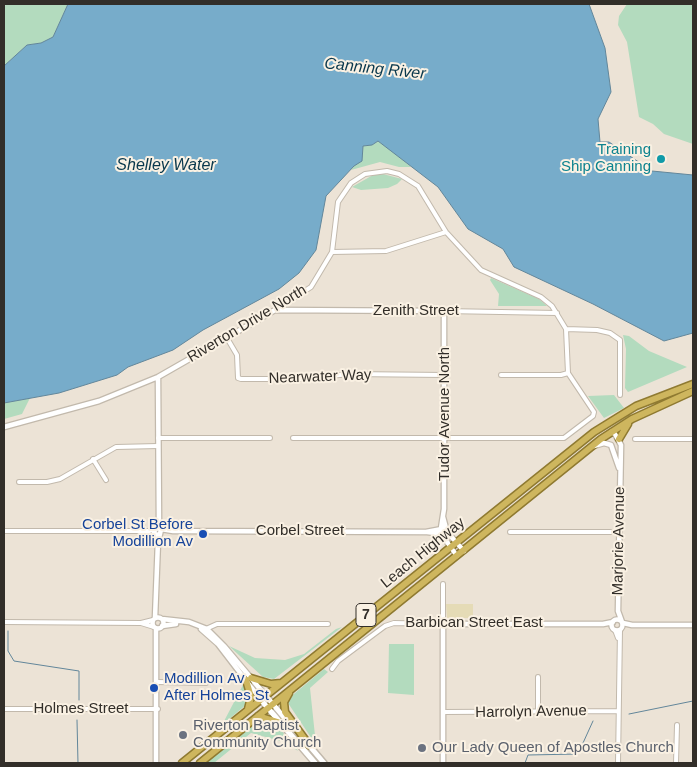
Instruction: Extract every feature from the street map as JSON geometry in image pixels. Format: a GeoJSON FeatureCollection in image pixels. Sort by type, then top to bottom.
{"type":"FeatureCollection","features":[{"type":"Feature","properties":{"kind":"highway","name":"Leach Highway"},"geometry":{"type":"LineString","coordinates":[[182,763],[594,432],[636,406],[693,384]]}},
{"type":"Feature","properties":{"kind":"highway","name":"Leach Highway"},"geometry":{"type":"LineString","coordinates":[[200,763],[611,432],[632,419],[693,391]]}},
{"type":"Feature","properties":{"kind":"highway"},"geometry":{"type":"LineString","coordinates":[[619,439],[632,419]]}},
{"type":"Feature","properties":{"kind":"highway"},"geometry":{"type":"LineString","coordinates":[[594,432],[605,429],[611,432]]}},
{"type":"Feature","properties":{"kind":"highway"},"geometry":{"type":"LineString","coordinates":[[247,710],[251,697],[249,679],[271,684],[282,683]]}},
{"type":"Feature","properties":{"kind":"highway"},"geometry":{"type":"LineString","coordinates":[[289,692],[284,702],[285,712],[309,745]]}},
{"type":"Feature","properties":{"kind":"highway"},"geometry":{"type":"LineString","coordinates":[[258,716],[281,723]]}},
{"type":"Feature","properties":{"kind":"main road"},"geometry":{"type":"LineString","coordinates":[[264,698],[324,763]]}},
{"type":"Feature","properties":{"kind":"main road"},"geometry":{"type":"LineString","coordinates":[[271,706],[281,723],[315,763]]}},
{"type":"Feature","properties":{"kind":"street","name":"Riverton Drive North"},"geometry":{"type":"LineString","coordinates":[[4,427],[99,401],[158,377],[275,310],[311,287],[332,252],[336,211],[341,194],[356,179],[370,172],[395,172],[418,186],[446,232],[481,270],[541,298],[557,313],[566,329]]}},
{"type":"Feature","properties":{"kind":"street"},"geometry":{"type":"LineString","coordinates":[[332,252],[386,251],[446,232]]}},
{"type":"Feature","properties":{"kind":"street","name":"Zenith Street"},"geometry":{"type":"LineString","coordinates":[[275,310],[557,313]]}},
{"type":"Feature","properties":{"kind":"street","name":"Tudor Avenue North"},"geometry":{"type":"LineString","coordinates":[[444,311],[445,529]]}},
{"type":"Feature","properties":{"kind":"street"},"geometry":{"type":"LineString","coordinates":[[293,438],[564,438],[593,416],[594,412],[568,373],[566,329],[597,330],[610,334],[620,340],[620,395]]}},
{"type":"Feature","properties":{"kind":"street","name":"Nearwater Way"},"geometry":{"type":"LineString","coordinates":[[227,338],[237,355],[238,378],[241,379],[303,379],[348,374],[445,375]]}},
{"type":"Feature","properties":{"kind":"street"},"geometry":{"type":"LineString","coordinates":[[501,375],[561,375],[568,373]]}},
{"type":"Feature","properties":{"kind":"street"},"geometry":{"type":"LineString","coordinates":[[156,763],[158,709],[158,377]]}},
{"type":"Feature","properties":{"kind":"street"},"geometry":{"type":"LineString","coordinates":[[611,432],[619,439]]}},
{"type":"Feature","properties":{"kind":"street"},"geometry":{"type":"LineString","coordinates":[[158,438],[270,438]]}},
{"type":"Feature","properties":{"kind":"street","name":"Marjorie Avenue"},"geometry":{"type":"LineString","coordinates":[[618,763],[621,445],[619,439]]}},
{"type":"Feature","properties":{"kind":"street"},"geometry":{"type":"LineString","coordinates":[[635,439],[693,439]]}},
{"type":"Feature","properties":{"kind":"street","name":"Marjorie Avenue"},"geometry":{"type":"LineString","coordinates":[[591,448],[604,443],[611,445],[620,472]]}},
{"type":"Feature","properties":{"kind":"street"},"geometry":{"type":"LineString","coordinates":[[20,482],[47,482],[60,479],[116,447],[158,446]]}},
{"type":"Feature","properties":{"kind":"street"},"geometry":{"type":"LineString","coordinates":[[93,459],[106,480]]}},
{"type":"Feature","properties":{"kind":"street"},"geometry":{"type":"LineString","coordinates":[[457,556],[442,535],[445,529],[464,551]]}},
{"type":"Feature","properties":{"kind":"street","name":"Corbel Street"},"geometry":{"type":"LineString","coordinates":[[4,531],[426,532],[445,529]]}},
{"type":"Feature","properties":{"kind":"street","name":"Corbel Street"},"geometry":{"type":"LineString","coordinates":[[426,532],[442,535]]}},
{"type":"Feature","properties":{"kind":"street"},"geometry":{"type":"LineString","coordinates":[[510,532],[619,532]]}},
{"type":"Feature","properties":{"kind":"street"},"geometry":{"type":"LineString","coordinates":[[443,584],[443,763]]}},
{"type":"Feature","properties":{"kind":"street"},"geometry":{"type":"LineString","coordinates":[[157,619],[158,627]]}},
{"type":"Feature","properties":{"kind":"street"},"geometry":{"type":"LineString","coordinates":[[141,623],[157,619],[196,624],[206,630],[264,698]]}},
{"type":"Feature","properties":{"kind":"street"},"geometry":{"type":"LineString","coordinates":[[4,622],[141,623],[158,627],[185,624],[206,630],[217,624],[328,624]]}},
{"type":"Feature","properties":{"kind":"street","name":"Barbican Street East"},"geometry":{"type":"LineString","coordinates":[[332,669],[338,661],[385,626],[394,623],[618,625]]}},
{"type":"Feature","properties":{"kind":"street"},"geometry":{"type":"LineString","coordinates":[[618,625],[693,625]]}},
{"type":"Feature","properties":{"kind":"street"},"geometry":{"type":"LineString","coordinates":[[538,677],[538,711]]}},
{"type":"Feature","properties":{"kind":"street"},"geometry":{"type":"LineString","coordinates":[[157,682],[206,683]]}},
{"type":"Feature","properties":{"kind":"street","name":"Holmes Street"},"geometry":{"type":"LineString","coordinates":[[4,709],[158,709]]}},
{"type":"Feature","properties":{"kind":"street","name":"Harrolyn Avenue"},"geometry":{"type":"LineString","coordinates":[[443,712],[618,711]]}},
{"type":"Feature","properties":{"kind":"street"},"geometry":{"type":"LineString","coordinates":[[676,763],[677,725]]}},
{"type":"Feature","properties":{"kind":"green space"},"geometry":{"type":"Polygon","coordinates":[[[8,4],[68,4],[53,37],[41,43],[27,45],[4,66],[4,6],[8,4]]]}},
{"type":"Feature","properties":{"kind":"green space"},"geometry":{"type":"Polygon","coordinates":[[[627,4],[693,4],[693,144],[664,134],[653,124],[639,117],[627,42],[618,25],[619,16],[627,4]]]}},
{"type":"Feature","properties":{"kind":"green space"},"geometry":{"type":"Polygon","coordinates":[[[378,141],[411,167],[399,167],[380,162],[351,170],[362,156],[363,146],[372,145],[378,141]]]}},
{"type":"Feature","properties":{"kind":"green space"},"geometry":{"type":"Polygon","coordinates":[[[383,174],[402,179],[397,184],[388,188],[361,190],[352,187],[373,175],[383,174]]]}},
{"type":"Feature","properties":{"kind":"green space"},"geometry":{"type":"Polygon","coordinates":[[[491,278],[539,299],[547,306],[498,306],[499,294],[490,280],[491,278]]]}},
{"type":"Feature","properties":{"kind":"green space"},"geometry":{"type":"Polygon","coordinates":[[[623,335],[629,336],[649,351],[687,367],[628,392],[625,388],[626,349],[623,335]]]}},
{"type":"Feature","properties":{"kind":"green space"},"geometry":{"type":"Polygon","coordinates":[[[614,395],[624,408],[604,418],[588,396],[614,395]]]}},
{"type":"Feature","properties":{"kind":"green space"},"geometry":{"type":"Polygon","coordinates":[[[30,398],[22,414],[4,419],[4,403],[30,398]]]}},
{"type":"Feature","properties":{"kind":"green space"},"geometry":{"type":"Polygon","coordinates":[[[342,627],[274,679],[263,677],[229,646],[255,658],[285,660],[304,654],[336,629],[342,627]]]}},
{"type":"Feature","properties":{"kind":"green space"},"geometry":{"type":"Polygon","coordinates":[[[389,644],[414,644],[414,695],[388,693],[389,644]]]}},
{"type":"Feature","properties":{"kind":"green space"},"geometry":{"type":"Polygon","coordinates":[[[324,669],[328,672],[310,688],[316,745],[288,703],[289,698],[324,669]]]}},
{"type":"Feature","properties":{"kind":"green space"},"geometry":{"type":"Polygon","coordinates":[[[244,683],[248,691],[247,704],[222,725],[244,683]]]}},
{"type":"Feature","properties":{"kind":"green space"},"geometry":{"type":"Polygon","coordinates":[[[259,719],[277,725],[298,751],[284,742],[251,733],[214,763],[204,763],[259,719]]]}},
{"type":"Feature","properties":{"kind":"sand"},"geometry":{"type":"Polygon","coordinates":[[[446,604],[473,604],[473,618],[447,618],[446,604]]]}},
{"type":"Feature","properties":{"kind":"water","name":"Shelley Water"},"geometry":{"type":"Polygon","coordinates":[[[68,4],[589,4],[605,48],[611,92],[598,119],[600,142],[609,142],[652,171],[693,175],[693,333],[664,341],[593,304],[514,267],[503,249],[468,229],[438,187],[378,141],[372,145],[363,146],[362,161],[354,166],[326,196],[316,250],[299,273],[279,289],[203,330],[173,350],[128,367],[117,375],[59,393],[4,403],[4,66],[27,45],[41,43],[53,37],[68,4]]]}},
{"type":"Feature","properties":{"kind":"waterway"},"geometry":{"type":"LineString","coordinates":[[8,631],[8,651],[14,661],[79,671],[79,700]]}},
{"type":"Feature","properties":{"kind":"waterway"},"geometry":{"type":"LineString","coordinates":[[629,714],[693,701]]}},
{"type":"Feature","properties":{"kind":"waterway"},"geometry":{"type":"LineString","coordinates":[[77,720],[78,763]]}},
{"type":"Feature","properties":{"kind":"waterway"},"geometry":{"type":"LineString","coordinates":[[525,763],[528,755],[578,754],[593,721]]}},
{"type":"Feature","properties":{"kind":"place","name":"Training Ship Canning"},"geometry":{"type":"Point","coordinates":[661,159]}},
{"type":"Feature","properties":{"kind":"place","name":"Corbel St Before Modillion Av"},"geometry":{"type":"Point","coordinates":[203,534]}},
{"type":"Feature","properties":{"kind":"place","name":"Modillion Av After Holmes St"},"geometry":{"type":"Point","coordinates":[154,688]}},
{"type":"Feature","properties":{"kind":"place","name":"Riverton Baptist Community Church"},"geometry":{"type":"Point","coordinates":[183,735]}},
{"type":"Feature","properties":{"kind":"place","name":"Our Lady Queen of Apostles Church"},"geometry":{"type":"Point","coordinates":[422,748]}},
{"type":"Feature","properties":{"kind":"water label","name":"Canning River"},"geometry":{"type":"Point","coordinates":[375,69]}}]}
